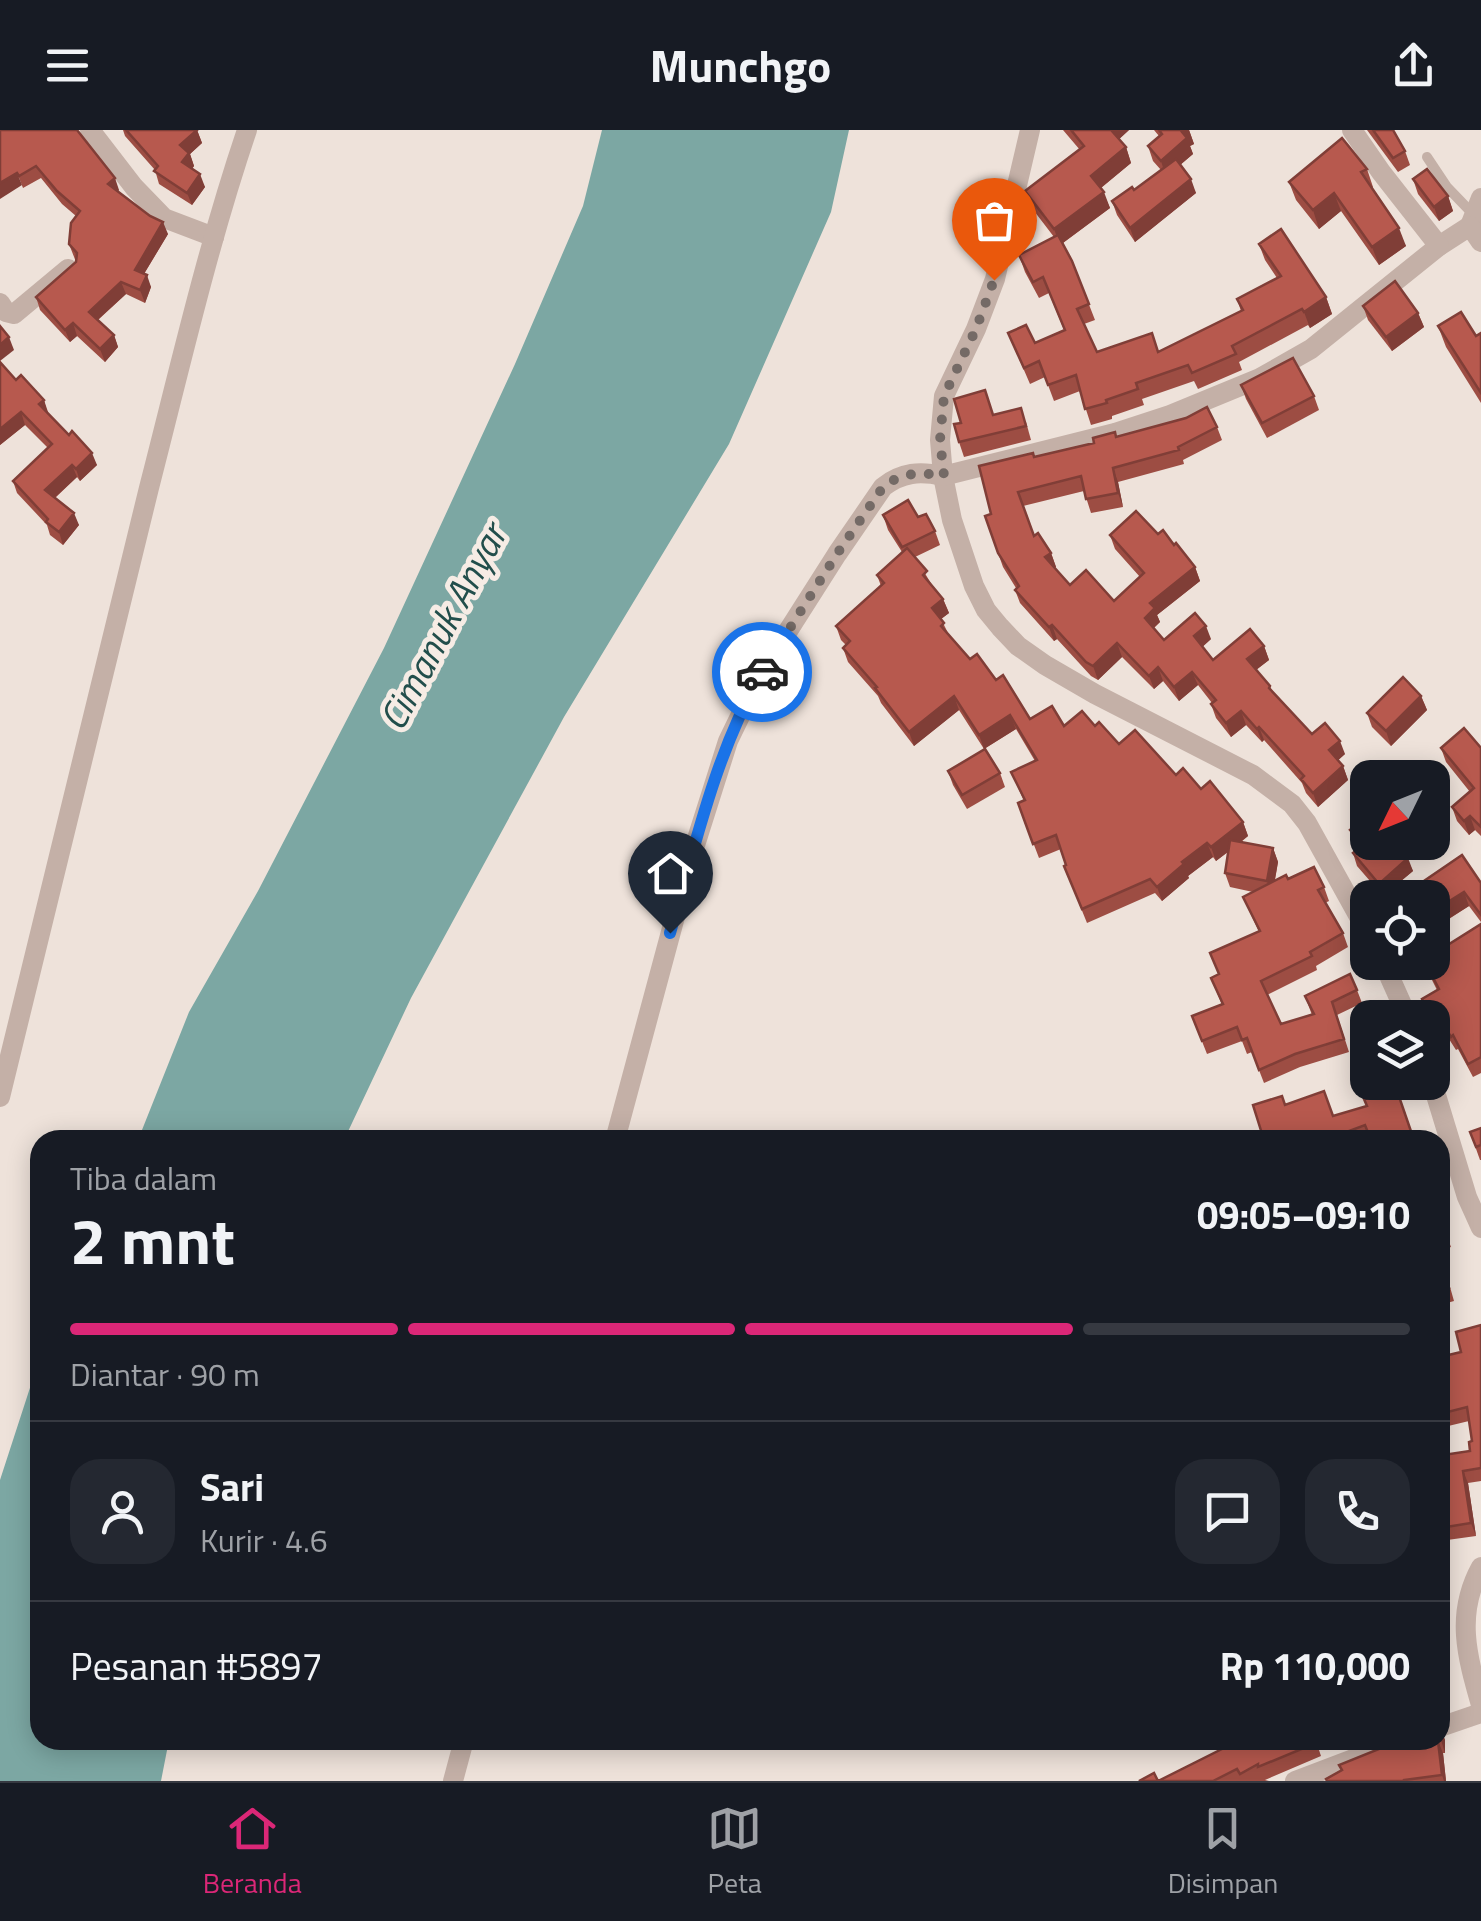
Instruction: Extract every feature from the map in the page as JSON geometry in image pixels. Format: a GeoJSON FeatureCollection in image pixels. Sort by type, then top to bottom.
{"type":"FeatureCollection","features":[{"type":"Feature","properties":{"kind":"street"},"geometry":{"type":"LineString","coordinates":[[90,130],[134,187],[164,218],[214,238]]}},
{"type":"Feature","properties":{"kind":"street"},"geometry":{"type":"LineString","coordinates":[[0,1097],[96,698],[214,238],[247,130]]}},
{"type":"Feature","properties":{"kind":"street"},"geometry":{"type":"LineString","coordinates":[[1030,130],[994,280],[944,396],[940,440],[944,476],[964,561],[986,610],[1018,646],[1095,694],[1217,755],[1273,788],[1292,804],[1307,822],[1350,900]]}},
{"type":"Feature","properties":{"kind":"street"},"geometry":{"type":"LineString","coordinates":[[1352,130],[1439,246]]}},
{"type":"Feature","properties":{"kind":"street"},"geometry":{"type":"LineString","coordinates":[[618,1130],[690,861],[712,787],[742,709],[770,658],[883,487],[906,474],[944,476],[1115,433],[1260,378],[1311,350],[1476,220]]}},
{"type":"Feature","properties":{"kind":"street"},"geometry":{"type":"LineString","coordinates":[[0,303],[6,312],[14,314],[68,269]]}},
{"type":"Feature","properties":{"kind":"street"},"geometry":{"type":"LineString","coordinates":[[1437,1100],[1446,1130]]}},
{"type":"Feature","properties":{"kind":"street"},"geometry":{"type":"LineString","coordinates":[[1450,1143],[1466,1197],[1481,1228]]}},
{"type":"Feature","properties":{"kind":"street"},"geometry":{"type":"LineString","coordinates":[[1481,1567],[1467,1603],[1465,1632],[1481,1705]]}},
{"type":"Feature","properties":{"kind":"street"},"geometry":{"type":"LineString","coordinates":[[1450,1724],[1481,1713]]}},
{"type":"Feature","properties":{"kind":"street"},"geometry":{"type":"LineString","coordinates":[[453,1781],[461,1750]]}},
{"type":"Feature","properties":{"kind":"street"},"geometry":{"type":"LineString","coordinates":[[1295,1781],[1377,1750]]}},
{"type":"Feature","properties":{"kind":"lane"},"geometry":{"type":"LineString","coordinates":[[1427,156],[1446,187],[1476,220]]}},
{"type":"Feature","properties":{"kind":"water","name":"Cimanuk Anyar"},"geometry":{"type":"Polygon","coordinates":[[[602,130],[849,130],[831,212],[729,444],[564,717],[411,998],[349,1130],[142,1130],[189,1012],[258,891],[384,648],[583,206],[602,130]]]}},
{"type":"Feature","properties":{"kind":"water"},"geometry":{"type":"Polygon","coordinates":[[[30,1388],[30,1750],[167,1750],[161,1781],[0,1781],[0,1480],[30,1388]]]}},
{"type":"Feature","properties":{"kind":"building"},"geometry":{"type":"Polygon","coordinates":[[[0,130],[77,130],[115,178],[108,184],[163,222],[135,270],[147,275],[140,290],[121,282],[89,312],[114,335],[100,349],[73,323],[65,330],[36,297],[76,262],[77,253],[69,244],[71,223],[80,211],[36,166],[0,183],[0,130]]]}},
{"type":"Feature","properties":{"kind":"building"},"geometry":{"type":"Polygon","coordinates":[[[126,130],[197,130],[180,145],[189,153],[182,162],[200,174],[187,193],[154,171],[158,166],[126,130]]]}},
{"type":"Feature","properties":{"kind":"building"},"geometry":{"type":"Polygon","coordinates":[[[1071,130],[1111,130],[1126,147],[1091,176],[1104,192],[1054,229],[1025,191],[1084,146],[1071,130]]]}},
{"type":"Feature","properties":{"kind":"building"},"geometry":{"type":"Polygon","coordinates":[[[1159,130],[1186,130],[1182,132],[1187,138],[1161,161],[1148,146],[1162,134],[1159,130]]]}},
{"type":"Feature","properties":{"kind":"building"},"geometry":{"type":"Polygon","coordinates":[[[1373,130],[1393,130],[1405,151],[1393,158],[1373,130]]]}},
{"type":"Feature","properties":{"kind":"building"},"geometry":{"type":"Polygon","coordinates":[[[1342,138],[1367,169],[1361,172],[1399,228],[1372,247],[1334,193],[1313,210],[1289,182],[1342,138]]]}},
{"type":"Feature","properties":{"kind":"building"},"geometry":{"type":"Polygon","coordinates":[[[1176,159],[1191,179],[1130,228],[1112,201],[1176,159]]]}},
{"type":"Feature","properties":{"kind":"building"},"geometry":{"type":"Polygon","coordinates":[[[1427,169],[1448,196],[1434,207],[1413,179],[1427,169]]]}},
{"type":"Feature","properties":{"kind":"building"},"geometry":{"type":"Polygon","coordinates":[[[1281,229],[1326,297],[1304,312],[1302,309],[1232,346],[1236,354],[1192,373],[1188,365],[1136,383],[1138,389],[1085,409],[1076,375],[1048,385],[1039,361],[1024,368],[1008,333],[1026,325],[1035,343],[1065,330],[1043,277],[1033,282],[1019,255],[1058,235],[1089,304],[1077,309],[1097,352],[1152,333],[1158,352],[1243,310],[1237,299],[1281,276],[1259,244],[1281,229]]]}},
{"type":"Feature","properties":{"kind":"building"},"geometry":{"type":"Polygon","coordinates":[[[1395,281],[1418,313],[1386,337],[1363,306],[1395,281]]]}},
{"type":"Feature","properties":{"kind":"building"},"geometry":{"type":"Polygon","coordinates":[[[1461,312],[1476,336],[1481,333],[1481,393],[1438,326],[1461,312]]]}},
{"type":"Feature","properties":{"kind":"building"},"geometry":{"type":"Polygon","coordinates":[[[0,326],[9,337],[0,345],[0,326]]]}},
{"type":"Feature","properties":{"kind":"building"},"geometry":{"type":"Polygon","coordinates":[[[1293,358],[1314,396],[1262,423],[1241,385],[1293,358]]]}},
{"type":"Feature","properties":{"kind":"building"},"geometry":{"type":"Polygon","coordinates":[[[0,362],[16,380],[21,375],[44,400],[39,404],[92,453],[45,490],[74,513],[59,532],[13,481],[52,444],[21,412],[0,429],[0,362]]]}},
{"type":"Feature","properties":{"kind":"building"},"geometry":{"type":"Polygon","coordinates":[[[985,390],[993,415],[1021,408],[1026,426],[959,442],[954,424],[961,423],[954,399],[985,390]]]}},
{"type":"Feature","properties":{"kind":"building"},"geometry":{"type":"Polygon","coordinates":[[[1207,407],[1217,427],[1178,447],[1179,450],[1113,468],[1118,493],[1086,499],[1081,476],[1018,492],[1034,536],[1038,533],[1051,553],[1045,557],[1070,585],[1086,570],[1114,601],[1144,573],[1110,535],[1136,511],[1158,534],[1163,530],[1176,543],[1195,567],[1150,603],[1155,608],[1145,618],[1164,640],[1195,613],[1206,626],[1194,636],[1213,660],[1250,629],[1264,646],[1247,659],[1269,688],[1312,734],[1325,723],[1340,741],[1329,750],[1343,766],[1313,793],[1301,779],[1304,776],[1241,711],[1226,723],[1211,704],[1216,700],[1192,672],[1174,687],[1158,667],[1149,676],[1117,643],[1093,666],[1086,662],[1015,590],[1019,586],[998,553],[985,516],[991,514],[979,466],[1094,443],[1093,438],[1115,432],[1116,437],[1186,418],[1207,407]]]}},
{"type":"Feature","properties":{"kind":"building"},"geometry":{"type":"Polygon","coordinates":[[[908,500],[918,517],[926,514],[935,531],[902,547],[883,515],[908,500]]]}},
{"type":"Feature","properties":{"kind":"building"},"geometry":{"type":"Polygon","coordinates":[[[907,548],[927,571],[923,575],[943,599],[932,608],[944,623],[941,626],[970,659],[977,654],[996,680],[1003,675],[1030,719],[1052,706],[1064,726],[1082,711],[1095,726],[1099,722],[1119,744],[1135,730],[1176,775],[1183,768],[1201,789],[1210,781],[1243,822],[1211,847],[1207,843],[1157,887],[1150,879],[1082,909],[1056,835],[1033,844],[1018,803],[1025,800],[1011,772],[1037,760],[1010,715],[979,735],[954,696],[909,732],[843,648],[850,641],[836,626],[884,583],[877,575],[907,548]]]}},
{"type":"Feature","properties":{"kind":"building"},"geometry":{"type":"Polygon","coordinates":[[[1403,677],[1421,696],[1386,731],[1367,713],[1403,677]]]}},
{"type":"Feature","properties":{"kind":"building"},"geometry":{"type":"Polygon","coordinates":[[[1464,728],[1481,748],[1481,827],[1470,816],[1464,821],[1452,807],[1474,788],[1441,748],[1464,728]]]}},
{"type":"Feature","properties":{"kind":"building"},"geometry":{"type":"Polygon","coordinates":[[[985,749],[1000,773],[962,795],[948,771],[985,749]]]}},
{"type":"Feature","properties":{"kind":"building"},"geometry":{"type":"Polygon","coordinates":[[[1230,840],[1273,848],[1267,881],[1225,873],[1230,840]]]}},
{"type":"Feature","properties":{"kind":"building"},"geometry":{"type":"Polygon","coordinates":[[[1462,855],[1481,883],[1481,915],[1464,892],[1450,901],[1450,880],[1425,880],[1462,855]]]}},
{"type":"Feature","properties":{"kind":"building"},"geometry":{"type":"Polygon","coordinates":[[[1359,860],[1406,860],[1383,880],[1376,880],[1359,860]]]}},
{"type":"Feature","properties":{"kind":"building"},"geometry":{"type":"Polygon","coordinates":[[[1314,867],[1324,887],[1318,890],[1343,933],[1310,952],[1312,956],[1261,981],[1281,1024],[1314,1014],[1305,996],[1350,974],[1357,990],[1332,1002],[1344,1039],[1259,1070],[1247,1038],[1242,1040],[1237,1027],[1202,1041],[1192,1016],[1223,1004],[1211,978],[1219,974],[1210,953],[1260,931],[1243,897],[1286,875],[1288,879],[1314,867]]]}},
{"type":"Feature","properties":{"kind":"building"},"geometry":{"type":"Polygon","coordinates":[[[1481,924],[1481,1057],[1468,1064],[1450,1035],[1450,1000],[1422,999],[1439,989],[1434,980],[1450,980],[1450,943],[1481,924]]]}},
{"type":"Feature","properties":{"kind":"building"},"geometry":{"type":"Polygon","coordinates":[[[1324,1091],[1333,1116],[1367,1106],[1364,1100],[1400,1100],[1411,1130],[1367,1130],[1365,1125],[1352,1130],[1261,1130],[1253,1105],[1282,1096],[1285,1105],[1324,1091]]]}},
{"type":"Feature","properties":{"kind":"building"},"geometry":{"type":"Polygon","coordinates":[[[1481,1128],[1481,1145],[1476,1147],[1470,1132],[1481,1128]]]}},
{"type":"Feature","properties":{"kind":"building"},"geometry":{"type":"Polygon","coordinates":[[[1481,1325],[1481,1468],[1463,1471],[1471,1523],[1450,1526],[1450,1454],[1470,1451],[1472,1441],[1467,1407],[1450,1411],[1450,1355],[1461,1352],[1456,1332],[1481,1325]]]}},
{"type":"Feature","properties":{"kind":"building"},"geometry":{"type":"Polygon","coordinates":[[[1220,1750],[1299,1750],[1240,1774],[1237,1769],[1213,1781],[1158,1781],[1220,1750]]]}},
{"type":"Feature","properties":{"kind":"building"},"geometry":{"type":"Polygon","coordinates":[[[1376,1750],[1439,1750],[1442,1775],[1406,1781],[1327,1781],[1342,1770],[1339,1765],[1376,1750]]]}},
{"type":"Feature","properties":{"kind":"building"},"geometry":{"type":"Polygon","coordinates":[[[1154,1773],[1158,1781],[1139,1781],[1154,1773]]]}},
{"type":"Feature","properties":{"kind":"way so far"},"geometry":{"type":"LineString","coordinates":[[762,672],[883,487],[906,474],[944,476],[940,440],[944,396],[994,280]]}},
{"type":"Feature","properties":{"kind":"route"},"geometry":{"type":"LineString","coordinates":[[670,933],[728,741],[762,672]]}}]}
